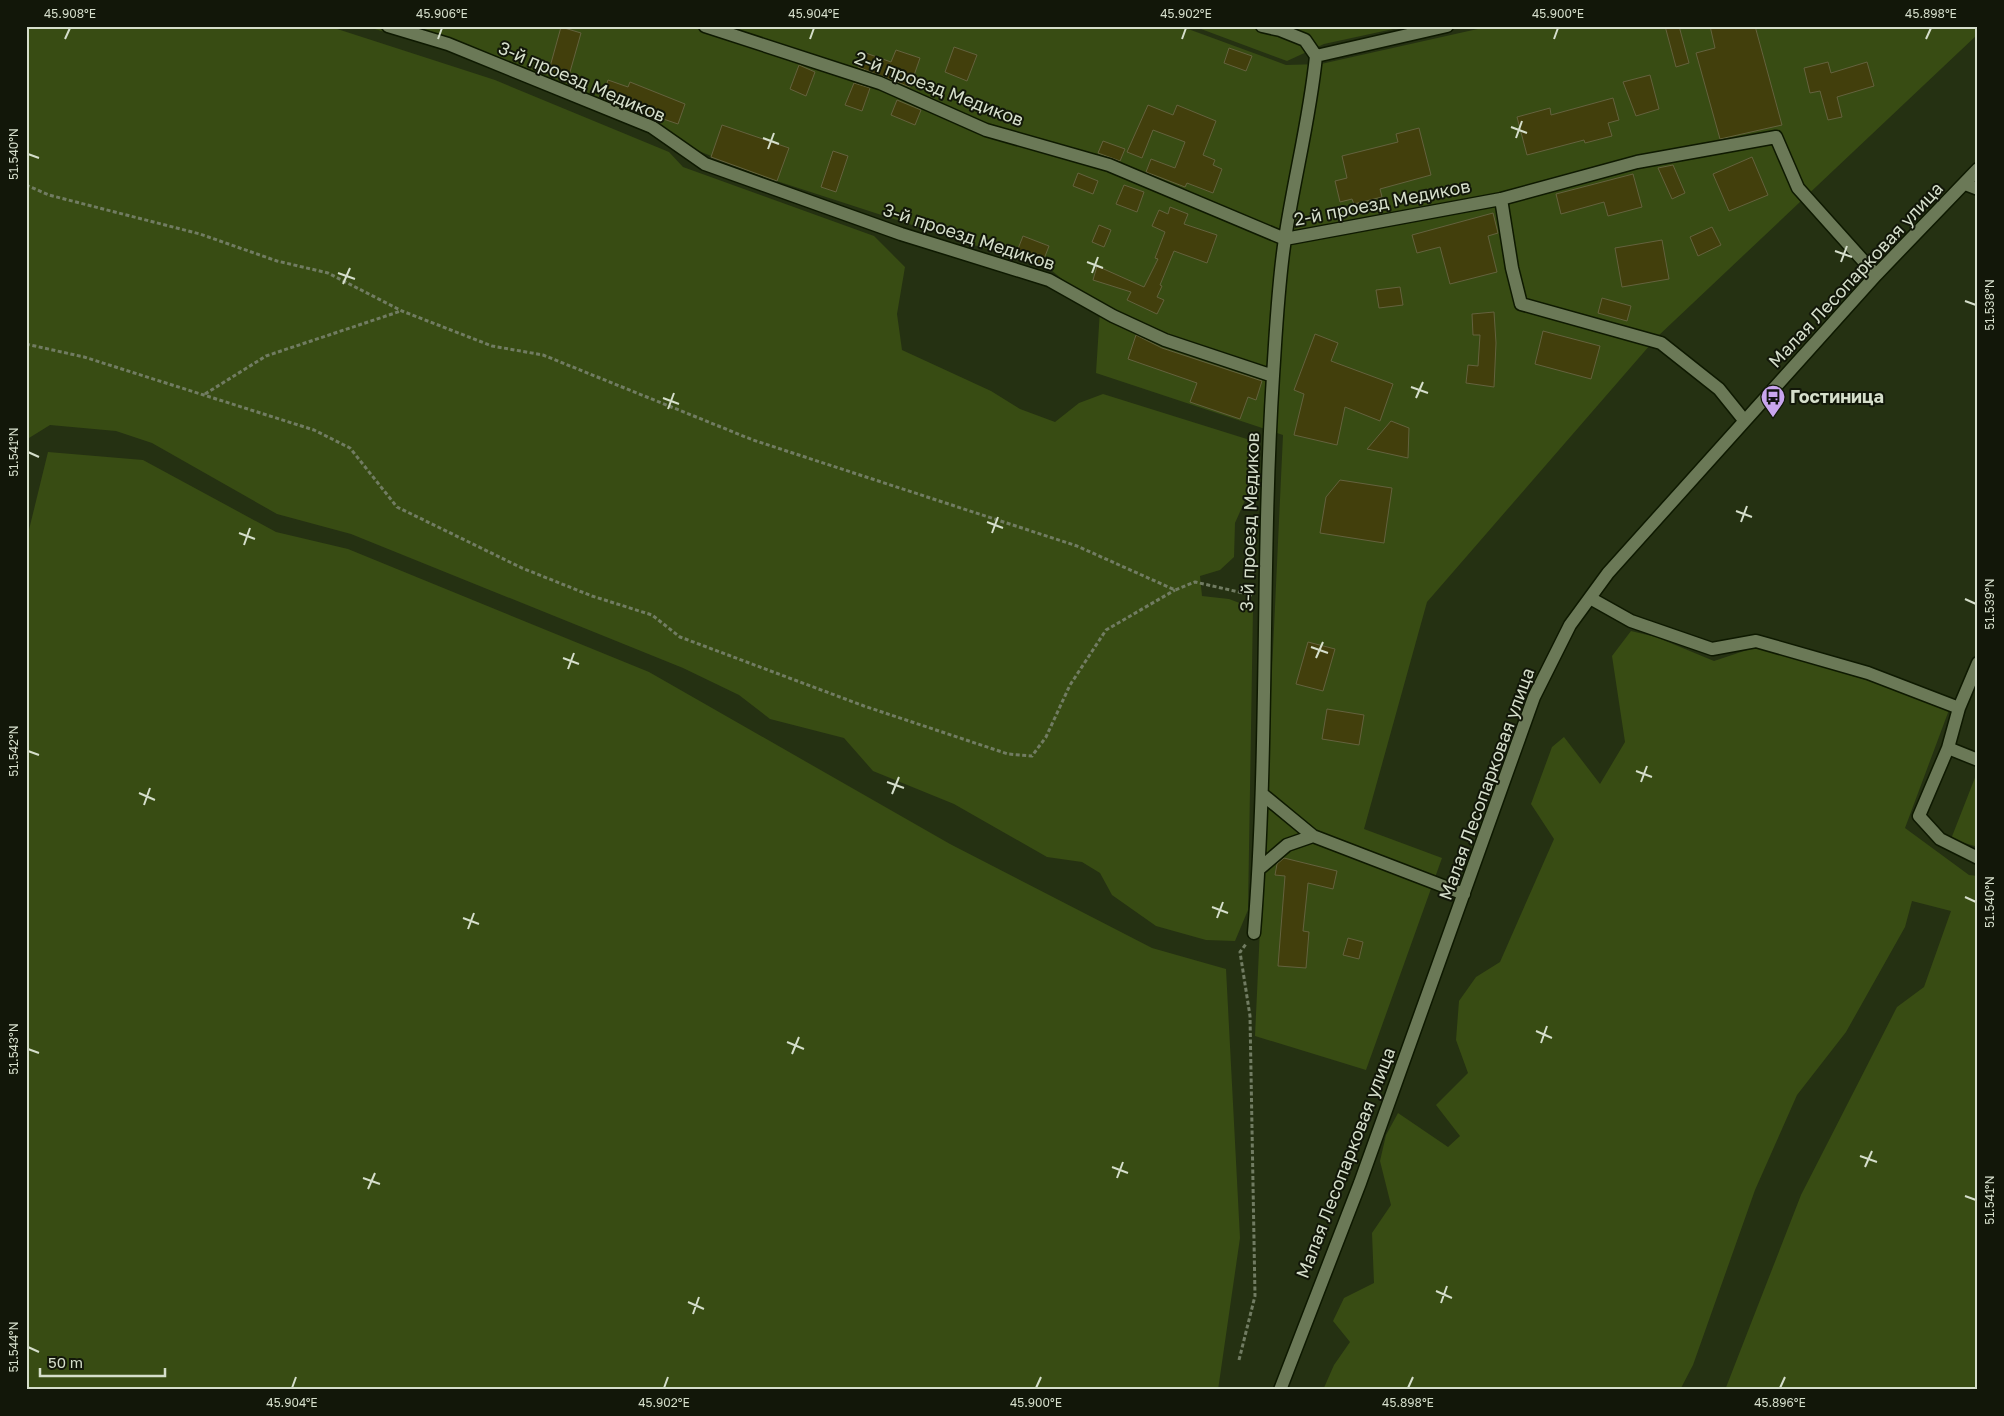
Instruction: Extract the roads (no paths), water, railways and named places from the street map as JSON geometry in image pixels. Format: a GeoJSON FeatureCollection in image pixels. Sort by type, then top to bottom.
{"type":"FeatureCollection","features":[{"type":"Feature","properties":{"kind":"street","name":"3-й проезд Медиков"},"geometry":{"type":"LineString","coordinates":[[388,26],[448,44],[652,127],[705,164],[901,234],[1049,280],[1113,316],[1165,340],[1273,376],[1264,598],[1262,794],[1254,933]]}},
{"type":"Feature","properties":{"kind":"street","name":"2-й проезд Медиков"},"geometry":{"type":"LineString","coordinates":[[705,26],[880,83],[986,130],[1109,164],[1285,239],[1501,199],[1637,162],[1776,137],[1798,188],[1876,275]]}},
{"type":"Feature","properties":{"kind":"street"},"geometry":{"type":"LineString","coordinates":[[1262,26],[1280,30],[1305,40],[1316,56],[1304,142],[1285,239],[1273,376]]}},
{"type":"Feature","properties":{"kind":"street"},"geometry":{"type":"LineString","coordinates":[[1316,56],[1446,26]]}},
{"type":"Feature","properties":{"kind":"street","name":"Малая Лесопарковая улица"},"geometry":{"type":"LineString","coordinates":[[1280,1390],[1360,1183],[1534,697],[1570,625],[1608,573],[1744,420],[1876,275],[1978,169]]}},
{"type":"Feature","properties":{"kind":"street"},"geometry":{"type":"LineString","coordinates":[[1965,184],[1978,189]]}},
{"type":"Feature","properties":{"kind":"street"},"geometry":{"type":"LineString","coordinates":[[1501,199],[1512,268],[1521,304],[1661,343],[1719,389],[1744,420]]}},
{"type":"Feature","properties":{"kind":"street"},"geometry":{"type":"LineString","coordinates":[[1590,598],[1631,621],[1712,649],[1756,641],[1868,673],[1959,708]]}},
{"type":"Feature","properties":{"kind":"street"},"geometry":{"type":"LineString","coordinates":[[1978,663],[1959,708],[1950,734],[1948,748],[1919,816],[1940,839],[1978,858]]}},
{"type":"Feature","properties":{"kind":"street"},"geometry":{"type":"LineString","coordinates":[[1948,748],[1978,760]]}},
{"type":"Feature","properties":{"kind":"street"},"geometry":{"type":"LineString","coordinates":[[1262,794],[1313,836],[1464,894]]}},
{"type":"Feature","properties":{"kind":"street"},"geometry":{"type":"LineString","coordinates":[[1259,869],[1286,845],[1313,836]]}},
{"type":"Feature","properties":{"kind":"place","name":"Гостиница"},"geometry":{"type":"Point","coordinates":[1773,418]}}]}
